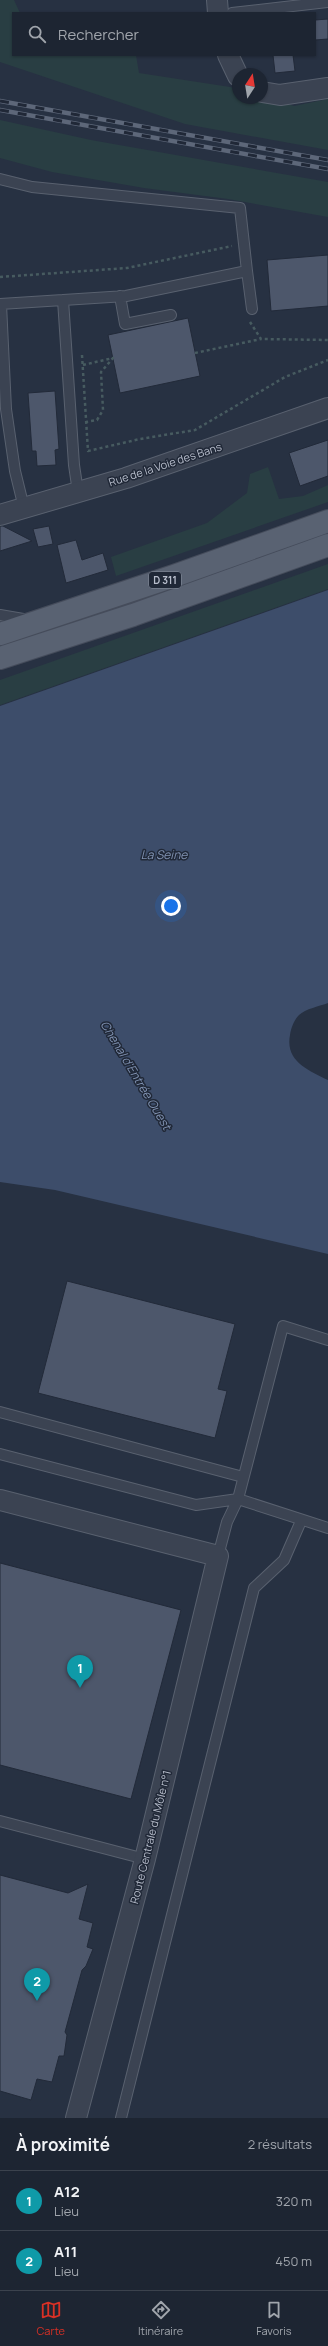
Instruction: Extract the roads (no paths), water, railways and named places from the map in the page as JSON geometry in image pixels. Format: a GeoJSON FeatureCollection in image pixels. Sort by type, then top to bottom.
{"type":"FeatureCollection","features":[{"type":"Feature","properties":{"kind":"main road","name":"D 311"},"geometry":{"type":"LineString","coordinates":[[0,634],[174,576],[328,521]]}},
{"type":"Feature","properties":{"kind":"main road","name":"D 311"},"geometry":{"type":"LineString","coordinates":[[0,658],[133,615],[328,545]]}},
{"type":"Feature","properties":{"kind":"street"},"geometry":{"type":"LineString","coordinates":[[217,0],[218,12]]}},
{"type":"Feature","properties":{"kind":"street"},"geometry":{"type":"LineString","coordinates":[[228,56],[234,68]]}},
{"type":"Feature","properties":{"kind":"street"},"geometry":{"type":"LineString","coordinates":[[268,93],[280,95],[328,88]]}},
{"type":"Feature","properties":{"kind":"street","name":"Rue de la Voie des Bans"},"geometry":{"type":"LineString","coordinates":[[0,515],[126,478],[328,408]]}},
{"type":"Feature","properties":{"kind":"street"},"geometry":{"type":"LineString","coordinates":[[0,1500],[218,1556]]}},
{"type":"Feature","properties":{"kind":"street","name":"Route Centrale du Môle n°1"},"geometry":{"type":"LineString","coordinates":[[76,2118],[145,1860],[218,1556]]}},
{"type":"Feature","properties":{"kind":"lane"},"geometry":{"type":"LineString","coordinates":[[241,12],[328,2]]}},
{"type":"Feature","properties":{"kind":"lane"},"geometry":{"type":"LineString","coordinates":[[0,180],[32,187],[240,208],[252,308]]}},
{"type":"Feature","properties":{"kind":"lane"},"geometry":{"type":"LineString","coordinates":[[24,508],[15,471],[6,409],[0,304],[120,296],[247,271]]}},
{"type":"Feature","properties":{"kind":"lane"},"geometry":{"type":"LineString","coordinates":[[120,296],[125,324],[171,315]]}},
{"type":"Feature","properties":{"kind":"lane"},"geometry":{"type":"LineString","coordinates":[[62,300],[74,465],[78,492]]}},
{"type":"Feature","properties":{"kind":"lane"},"geometry":{"type":"LineString","coordinates":[[0,615],[39,622]]}},
{"type":"Feature","properties":{"kind":"lane"},"geometry":{"type":"LineString","coordinates":[[218,1556],[227,1522],[238,1499],[283,1326],[328,1340]]}},
{"type":"Feature","properties":{"kind":"lane"},"geometry":{"type":"LineString","coordinates":[[0,1412],[243,1477]]}},
{"type":"Feature","properties":{"kind":"lane"},"geometry":{"type":"LineString","coordinates":[[0,1454],[196,1505],[238,1499],[328,1528]]}},
{"type":"Feature","properties":{"kind":"lane"},"geometry":{"type":"LineString","coordinates":[[121,2118],[254,1588],[284,1560],[301,1520]]}},
{"type":"Feature","properties":{"kind":"lane"},"geometry":{"type":"LineString","coordinates":[[0,1821],[145,1860]]}},
{"type":"Feature","properties":{"kind":"water","name":"La Seine"},"geometry":{"type":"Polygon","coordinates":[[[328,590],[328,1003],[309,1009],[299,1015],[292,1027],[289,1044],[291,1052],[300,1064],[328,1080],[328,1254],[55,1190],[0,1182],[0,706],[328,590]]]}},
{"type":"Feature","properties":{"kind":"railway"},"geometry":{"type":"LineString","coordinates":[[0,101],[328,160]]}},
{"type":"Feature","properties":{"kind":"railway"},"geometry":{"type":"LineString","coordinates":[[0,110],[328,169]]}},
{"type":"Feature","properties":{"kind":"place","name":"A12"},"geometry":{"type":"Point","coordinates":[80,1688]}},
{"type":"Feature","properties":{"kind":"place","name":"A11"},"geometry":{"type":"Point","coordinates":[37,2001]}},
{"type":"Feature","properties":{"kind":"water label","name":"Chenal d'Entrée Ouest"},"geometry":{"type":"Point","coordinates":[136,1075]}}]}
